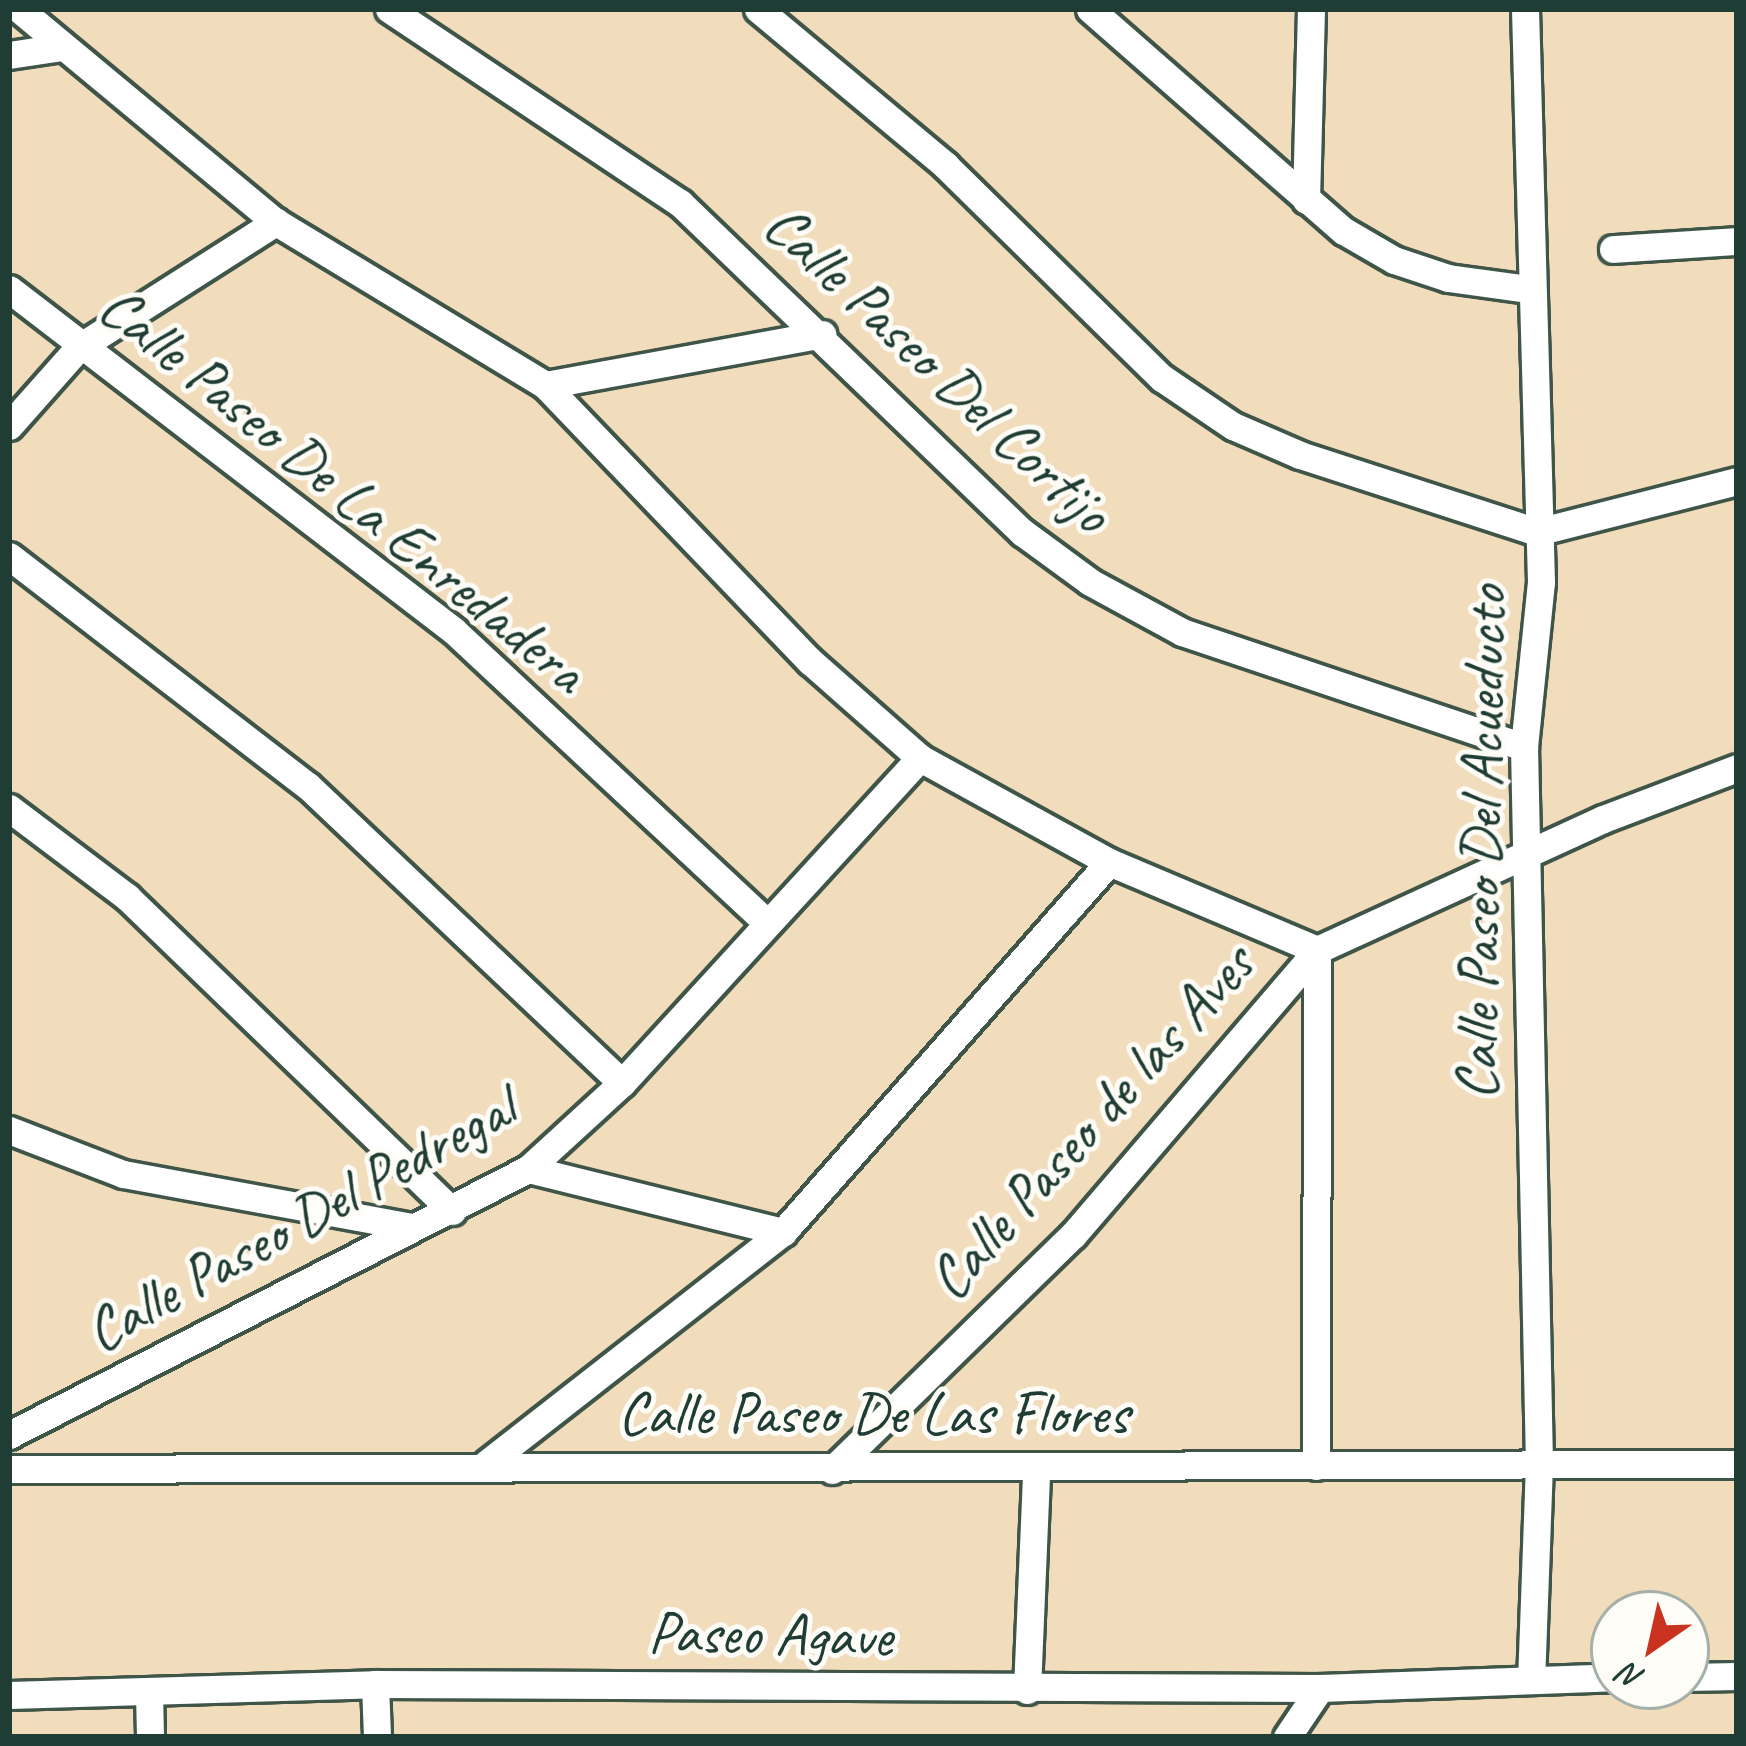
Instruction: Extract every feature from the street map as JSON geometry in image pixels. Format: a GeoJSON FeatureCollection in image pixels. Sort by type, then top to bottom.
{"type":"FeatureCollection","features":[{"type":"Feature","properties":{"kind":"street"},"geometry":{"type":"LineString","coordinates":[[19,9],[276,222],[545,385],[810,661],[920,758],[1109,862],[1317,950],[1737,768]]}},
{"type":"Feature","properties":{"kind":"street","name":"Calle Paseo Del Cortijo"},"geometry":{"type":"LineString","coordinates":[[389,9],[680,203],[822,334],[1022,532],[1090,582],[1182,632],[1524,747]]}},
{"type":"Feature","properties":{"kind":"street"},"geometry":{"type":"LineString","coordinates":[[758,9],[945,165],[1162,378],[1233,426],[1300,455],[1538,532],[1737,481]]}},
{"type":"Feature","properties":{"kind":"street"},"geometry":{"type":"LineString","coordinates":[[1090,9],[1306,200],[1394,260],[1527,289]]}},
{"type":"Feature","properties":{"kind":"street"},"geometry":{"type":"LineString","coordinates":[[1306,200],[1311,9]]}},
{"type":"Feature","properties":{"kind":"street","name":"Calle Paseo Del Acueducto"},"geometry":{"type":"LineString","coordinates":[[1525,9],[1527,289],[1540,582],[1524,747],[1539,1464],[1531,1678]]}},
{"type":"Feature","properties":{"kind":"street"},"geometry":{"type":"LineString","coordinates":[[9,55],[62,47]]}},
{"type":"Feature","properties":{"kind":"street"},"geometry":{"type":"LineString","coordinates":[[9,427],[78,348],[276,222]]}},
{"type":"Feature","properties":{"kind":"street"},"geometry":{"type":"LineString","coordinates":[[1613,249],[1737,242]]}},
{"type":"Feature","properties":{"kind":"street","name":"Calle Paseo De La Enredadera"},"geometry":{"type":"LineString","coordinates":[[9,289],[78,348],[454,631],[766,922]]}},
{"type":"Feature","properties":{"kind":"street"},"geometry":{"type":"LineString","coordinates":[[545,385],[822,334]]}},
{"type":"Feature","properties":{"kind":"street"},"geometry":{"type":"LineString","coordinates":[[9,556],[338,812],[622,1083]]}},
{"type":"Feature","properties":{"kind":"street","name":"Calle Paseo Del Pedregal"},"geometry":{"type":"LineString","coordinates":[[9,1435],[528,1168],[622,1083],[920,758]]}},
{"type":"Feature","properties":{"kind":"street"},"geometry":{"type":"LineString","coordinates":[[9,808],[127,897],[452,1211]]}},
{"type":"Feature","properties":{"kind":"street"},"geometry":{"type":"LineString","coordinates":[[487,1463],[783,1232],[1109,862]]}},
{"type":"Feature","properties":{"kind":"street","name":"Calle Paseo de las Aves"},"geometry":{"type":"LineString","coordinates":[[1316,1466],[1317,950]]}},
{"type":"Feature","properties":{"kind":"street","name":"Calle Paseo de las Aves"},"geometry":{"type":"LineString","coordinates":[[832,1470],[1073,1235],[1317,950]]}},
{"type":"Feature","properties":{"kind":"street"},"geometry":{"type":"LineString","coordinates":[[9,1130],[123,1174],[412,1227]]}},
{"type":"Feature","properties":{"kind":"street"},"geometry":{"type":"LineString","coordinates":[[528,1168],[783,1232]]}},
{"type":"Feature","properties":{"kind":"street","name":"Calle Paseo De Las Flores"},"geometry":{"type":"LineString","coordinates":[[9,1469],[487,1463],[1036,1472],[1737,1464]]}},
{"type":"Feature","properties":{"kind":"street"},"geometry":{"type":"LineString","coordinates":[[1027,1690],[1036,1472]]}},
{"type":"Feature","properties":{"kind":"street","name":"Paseo Agave"},"geometry":{"type":"LineString","coordinates":[[9,1695],[376,1684],[1320,1688],[1590,1677]]}},
{"type":"Feature","properties":{"kind":"street"},"geometry":{"type":"LineString","coordinates":[[376,1684],[376,1737]]}},
{"type":"Feature","properties":{"kind":"street"},"geometry":{"type":"LineString","coordinates":[[1287,1737],[1320,1688]]}},
{"type":"Feature","properties":{"kind":"street"},"geometry":{"type":"LineString","coordinates":[[149,1692],[150,1737]]}}]}
